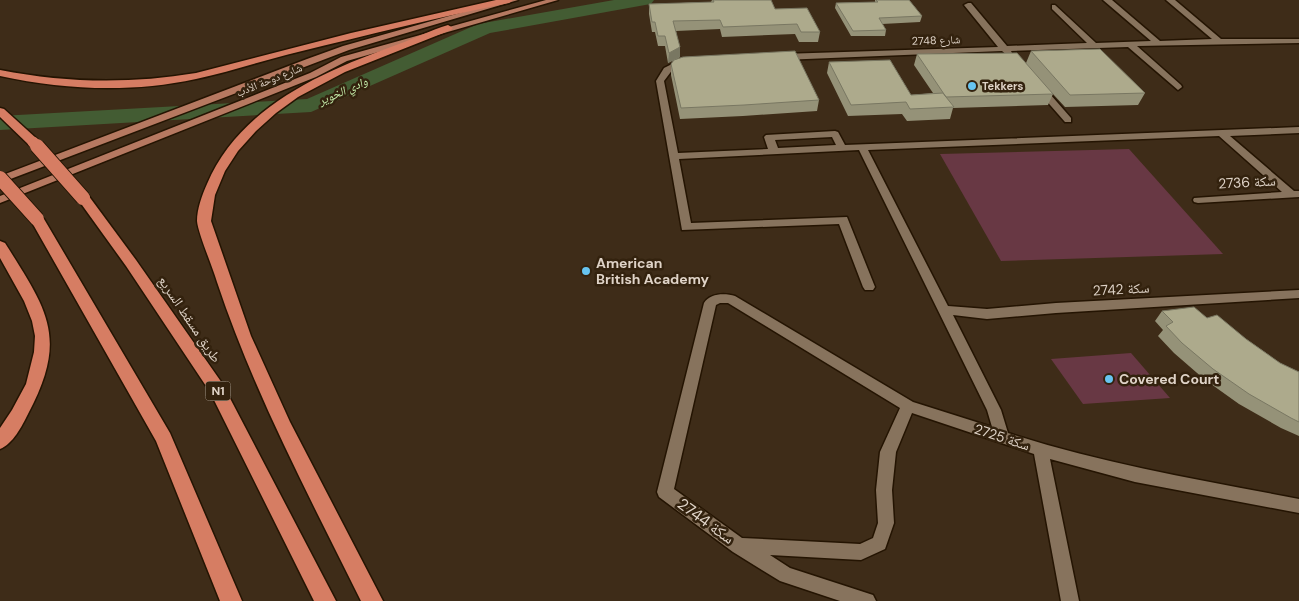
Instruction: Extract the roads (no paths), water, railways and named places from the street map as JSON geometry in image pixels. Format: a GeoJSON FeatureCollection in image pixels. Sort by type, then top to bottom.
{"type":"FeatureCollection","features":[{"type":"Feature","properties":{"kind":"highway"},"geometry":{"type":"LineString","coordinates":[[0,73],[32,81],[93,85],[125,84],[194,76],[400,24],[509,0]]}},
{"type":"Feature","properties":{"kind":"highway"},"geometry":{"type":"LineString","coordinates":[[372,601],[282,424],[243,336],[204,221],[205,206],[209,190],[216,176],[239,140],[288,100],[340,70],[448,28]]}},
{"type":"Feature","properties":{"kind":"highway","name":"طريق مسقط السريع"},"geometry":{"type":"LineString","coordinates":[[0,112],[33,142],[83,198],[131,263],[216,388],[325,601]]}},
{"type":"Feature","properties":{"kind":"highway"},"geometry":{"type":"LineString","coordinates":[[0,179],[37,219],[164,438],[231,601]]}},
{"type":"Feature","properties":{"kind":"highway"},"geometry":{"type":"LineString","coordinates":[[0,246],[32,303],[40,322],[43,346],[38,374],[25,404],[0,440]]}},
{"type":"Feature","properties":{"kind":"main road","name":"شارع دوحة الأدب"},"geometry":{"type":"LineString","coordinates":[[0,179],[328,55],[514,0]]}},
{"type":"Feature","properties":{"kind":"main road","name":"شارع دوحة الأدب"},"geometry":{"type":"LineString","coordinates":[[0,200],[312,75],[344,60],[448,28],[554,0]]}},
{"type":"Feature","properties":{"kind":"street"},"geometry":{"type":"LineString","coordinates":[[1107,0],[1158,44]]}},
{"type":"Feature","properties":{"kind":"street"},"geometry":{"type":"LineString","coordinates":[[1170,0],[1219,41]]}},
{"type":"Feature","properties":{"kind":"street"},"geometry":{"type":"LineString","coordinates":[[968,5],[1018,63]]}},
{"type":"Feature","properties":{"kind":"street"},"geometry":{"type":"LineString","coordinates":[[1055,7],[1094,46]]}},
{"type":"Feature","properties":{"kind":"street","name":"شارع 2748"},"geometry":{"type":"LineString","coordinates":[[776,57],[1219,41],[1299,41]]}},
{"type":"Feature","properties":{"kind":"street"},"geometry":{"type":"LineString","coordinates":[[1131,45],[1178,87]]}},
{"type":"Feature","properties":{"kind":"street"},"geometry":{"type":"LineString","coordinates":[[697,60],[687,60],[675,64],[663,73],[660,81],[675,156],[686,227],[843,220],[869,288]]}},
{"type":"Feature","properties":{"kind":"street"},"geometry":{"type":"LineString","coordinates":[[1030,78],[1068,120]]}},
{"type":"Feature","properties":{"kind":"street"},"geometry":{"type":"LineString","coordinates":[[675,156],[1299,130]]}},
{"type":"Feature","properties":{"kind":"street"},"geometry":{"type":"LineString","coordinates":[[1221,133],[1296,195]]}},
{"type":"Feature","properties":{"kind":"street"},"geometry":{"type":"LineString","coordinates":[[862,147],[994,410],[1002,438]]}},
{"type":"Feature","properties":{"kind":"street","name":"سكة 2736"},"geometry":{"type":"LineString","coordinates":[[1198,200],[1296,195]]}},
{"type":"Feature","properties":{"kind":"street","name":"سكة 2742"},"geometry":{"type":"LineString","coordinates":[[945,310],[988,314],[1056,308],[1299,294]]}},
{"type":"Feature","properties":{"kind":"street","name":"سكة 2744"},"geometry":{"type":"LineString","coordinates":[[731,299],[722,298],[710,304],[666,492],[739,546],[861,552],[879,543],[886,523],[884,490],[888,452],[908,406]]}},
{"type":"Feature","properties":{"kind":"street","name":"سكة 2725"},"geometry":{"type":"LineString","coordinates":[[731,299],[908,406],[1002,438],[1135,475],[1299,506]]}},
{"type":"Feature","properties":{"kind":"street"},"geometry":{"type":"LineString","coordinates":[[1042,450],[1070,601]]}},
{"type":"Feature","properties":{"kind":"street"},"geometry":{"type":"LineString","coordinates":[[739,546],[786,574],[867,601]]}},
{"type":"Feature","properties":{"kind":"waterway","name":"وادي الخوير"},"geometry":{"type":"LineString","coordinates":[[0,123],[311,105],[485,28],[645,0]]}},
{"type":"Feature","properties":{"kind":"place","name":"Tekkers"},"geometry":{"type":"Point","coordinates":[972,86]}},
{"type":"Feature","properties":{"kind":"place","name":"American British Academy"},"geometry":{"type":"Point","coordinates":[586,271]}},
{"type":"Feature","properties":{"kind":"place","name":"Covered Court"},"geometry":{"type":"Point","coordinates":[1109,379]}}]}
